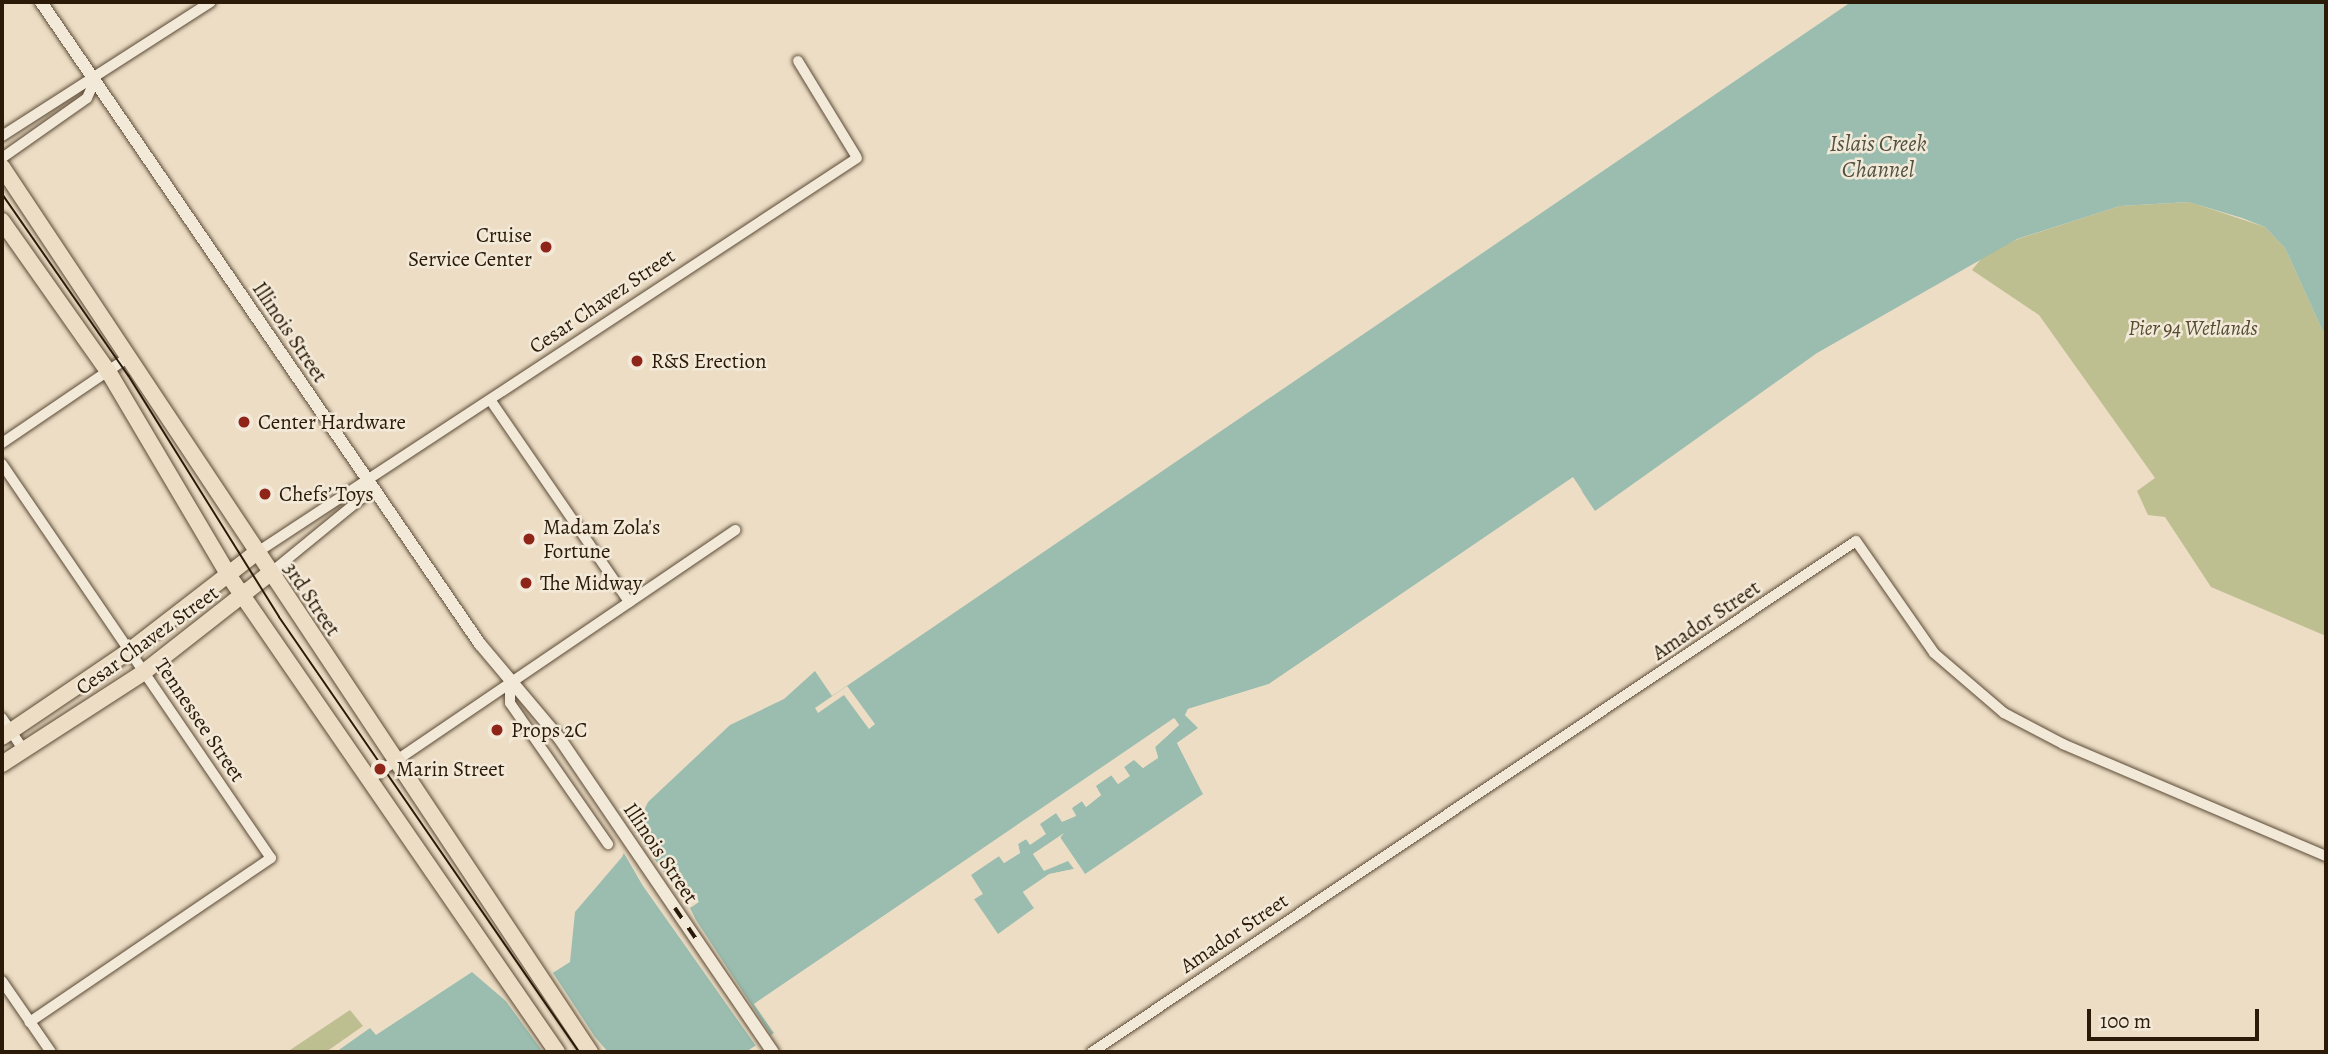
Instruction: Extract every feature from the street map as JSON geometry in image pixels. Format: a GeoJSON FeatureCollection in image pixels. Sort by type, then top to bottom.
{"type":"FeatureCollection","features":[{"type":"Feature","properties":{"kind":"main road","name":"3rd Street"},"geometry":{"type":"LineString","coordinates":[[2,167],[269,574],[590,1052]]}},
{"type":"Feature","properties":{"kind":"main road"},"geometry":{"type":"LineString","coordinates":[[2,221],[108,371],[229,576],[557,1052]]}},
{"type":"Feature","properties":{"kind":"main road","name":"Cesar Chavez Street"},"geometry":{"type":"LineString","coordinates":[[5,729],[130,650],[256,553]]}},
{"type":"Feature","properties":{"kind":"main road","name":"Cesar Chavez Street"},"geometry":{"type":"LineString","coordinates":[[2,764],[144,672],[269,574]]}},
{"type":"Feature","properties":{"kind":"street","name":"Illinois Street"},"geometry":{"type":"LineString","coordinates":[[41,2],[370,482],[510,682],[560,739],[774,1052]]}},
{"type":"Feature","properties":{"kind":"street"},"geometry":{"type":"LineString","coordinates":[[2,135],[77,83],[95,80],[211,2]]}},
{"type":"Feature","properties":{"kind":"street","name":"Cesar Chavez Street"},"geometry":{"type":"LineString","coordinates":[[256,553],[352,486],[370,482],[856,157],[798,61]]}},
{"type":"Feature","properties":{"kind":"street"},"geometry":{"type":"LineString","coordinates":[[2,158],[88,98],[95,80]]}},
{"type":"Feature","properties":{"kind":"street"},"geometry":{"type":"LineString","coordinates":[[2,443],[127,358]]}},
{"type":"Feature","properties":{"kind":"street"},"geometry":{"type":"LineString","coordinates":[[491,401],[629,602]]}},
{"type":"Feature","properties":{"kind":"street","name":"Tennessee Street"},"geometry":{"type":"LineString","coordinates":[[2,464],[271,859],[30,1022]]}},
{"type":"Feature","properties":{"kind":"street","name":"Cesar Chavez Street"},"geometry":{"type":"LineString","coordinates":[[269,574],[362,498],[370,482]]}},
{"type":"Feature","properties":{"kind":"street"},"geometry":{"type":"LineString","coordinates":[[369,779],[736,530]]}},
{"type":"Feature","properties":{"kind":"street","name":"Amador Street"},"geometry":{"type":"LineString","coordinates":[[1092,1052],[1856,541],[1934,653],[2004,713],[2063,744],[2326,856]]}},
{"type":"Feature","properties":{"kind":"street","name":"Illinois Street"},"geometry":{"type":"LineString","coordinates":[[510,682],[510,703],[608,844]]}},
{"type":"Feature","properties":{"kind":"street"},"geometry":{"type":"LineString","coordinates":[[5,729],[24,751]]}},
{"type":"Feature","properties":{"kind":"street"},"geometry":{"type":"LineString","coordinates":[[2,981],[51,1052]]}},
{"type":"Feature","properties":{"kind":"green space","name":"Pier 94 Wetlands"},"geometry":{"type":"Polygon","coordinates":[[[2190,202],[2265,227],[2285,248],[2326,338],[2326,636],[2211,587],[2165,517],[2148,515],[2137,491],[2155,478],[2039,315],[1972,270],[1986,253],[2018,239],[2120,206],[2190,202]]]}},
{"type":"Feature","properties":{"kind":"green space"},"geometry":{"type":"Polygon","coordinates":[[[350,1010],[363,1026],[326,1052],[287,1052],[350,1010]]]}},
{"type":"Feature","properties":{"kind":"water","name":"Islais Creek Channel"},"geometry":{"type":"Polygon","coordinates":[[[1851,2],[2326,2],[2326,338],[2285,248],[2265,227],[2242,218],[2189,202],[2120,206],[2017,239],[1817,353],[1595,511],[1573,478],[1269,684],[1188,709],[1185,715],[1199,728],[1177,743],[1203,794],[1085,874],[1060,837],[1033,854],[1044,870],[1069,860],[1074,869],[1050,874],[1023,892],[1034,908],[998,934],[974,899],[982,893],[970,875],[999,856],[1004,863],[1020,853],[1018,844],[1026,839],[1030,844],[1045,834],[1039,824],[1056,813],[1062,821],[1076,815],[1071,808],[1082,801],[1086,807],[1101,795],[1095,786],[1112,775],[1118,784],[1129,776],[1124,767],[1134,759],[1143,768],[1158,758],[1155,747],[1179,725],[1175,719],[754,1004],[774,1033],[746,1052],[336,1052],[370,1028],[376,1035],[472,972],[507,1002],[570,962],[575,912],[622,857],[648,802],[730,725],[784,699],[815,671],[832,696],[1851,2]]]}},
{"type":"Feature","properties":{"kind":"pier"},"geometry":{"type":"Polygon","coordinates":[[[1573,477],[1583,492],[1572,482],[1271,687],[1190,712],[1202,729],[1182,744],[1203,794],[1177,743],[1198,728],[1185,715],[1188,709],[1269,684],[1573,477]]]}},
{"type":"Feature","properties":{"kind":"pier"},"geometry":{"type":"Polygon","coordinates":[[[847,686],[875,724],[869,729],[844,695],[818,713],[815,708],[847,686]]]}},
{"type":"Feature","properties":{"kind":"pier"},"geometry":{"type":"Polygon","coordinates":[[[1174,718],[1179,725],[1155,747],[1158,757],[1143,768],[1134,760],[1124,767],[1130,776],[1118,784],[1111,775],[1096,786],[1101,795],[1086,807],[1082,801],[1072,808],[1076,816],[1062,822],[1056,813],[1040,824],[1046,834],[1030,845],[1026,839],[1018,844],[1020,853],[1004,863],[999,856],[971,875],[983,894],[971,901],[978,893],[968,873],[998,853],[1005,858],[1024,835],[1031,840],[1041,833],[1036,822],[1055,810],[1063,817],[1069,805],[1097,794],[1093,784],[1110,772],[1119,779],[1125,775],[1120,766],[1133,756],[1144,763],[1155,756],[1152,745],[1174,723],[759,1005],[774,1033],[754,1004],[1174,718]]]}},
{"type":"Feature","properties":{"kind":"pier"},"geometry":{"type":"Polygon","coordinates":[[[632,828],[684,900],[694,894],[699,902],[690,908],[696,920],[771,1035],[756,1046],[643,886],[622,850],[632,828]]]}},
{"type":"Feature","properties":{"kind":"pier"},"geometry":{"type":"Polygon","coordinates":[[[1064,833],[1060,838],[1085,874],[1078,870],[1066,878],[1048,879],[1028,893],[1034,908],[1023,892],[1049,874],[1074,869],[1068,861],[1044,871],[1033,854],[1064,833]]]}},
{"type":"Feature","properties":{"kind":"pier"},"geometry":{"type":"Polygon","coordinates":[[[551,970],[595,1037],[608,1052],[543,1052],[503,997],[551,970]]]}},
{"type":"Feature","properties":{"kind":"tram line"},"geometry":{"type":"LineString","coordinates":[[2,194],[128,375],[279,617],[579,1052]]}},
{"type":"Feature","properties":{"kind":"railway"},"geometry":{"type":"LineString","coordinates":[[675,908],[701,946]]}},
{"type":"Feature","properties":{"kind":"place","name":"Cruise Service Center"},"geometry":{"type":"Point","coordinates":[546,247]}},
{"type":"Feature","properties":{"kind":"place","name":"R&S Erection"},"geometry":{"type":"Point","coordinates":[637,361]}},
{"type":"Feature","properties":{"kind":"place","name":"Center Hardware"},"geometry":{"type":"Point","coordinates":[244,422]}},
{"type":"Feature","properties":{"kind":"place","name":"Chefs’ Toys"},"geometry":{"type":"Point","coordinates":[265,494]}},
{"type":"Feature","properties":{"kind":"place","name":"Madam Zola's Fortune"},"geometry":{"type":"Point","coordinates":[529,539]}},
{"type":"Feature","properties":{"kind":"place","name":"The Midway"},"geometry":{"type":"Point","coordinates":[526,583]}},
{"type":"Feature","properties":{"kind":"place","name":"Props 2C"},"geometry":{"type":"Point","coordinates":[497,730]}},
{"type":"Feature","properties":{"kind":"place","name":"Marin Street"},"geometry":{"type":"Point","coordinates":[380,769]}}]}
